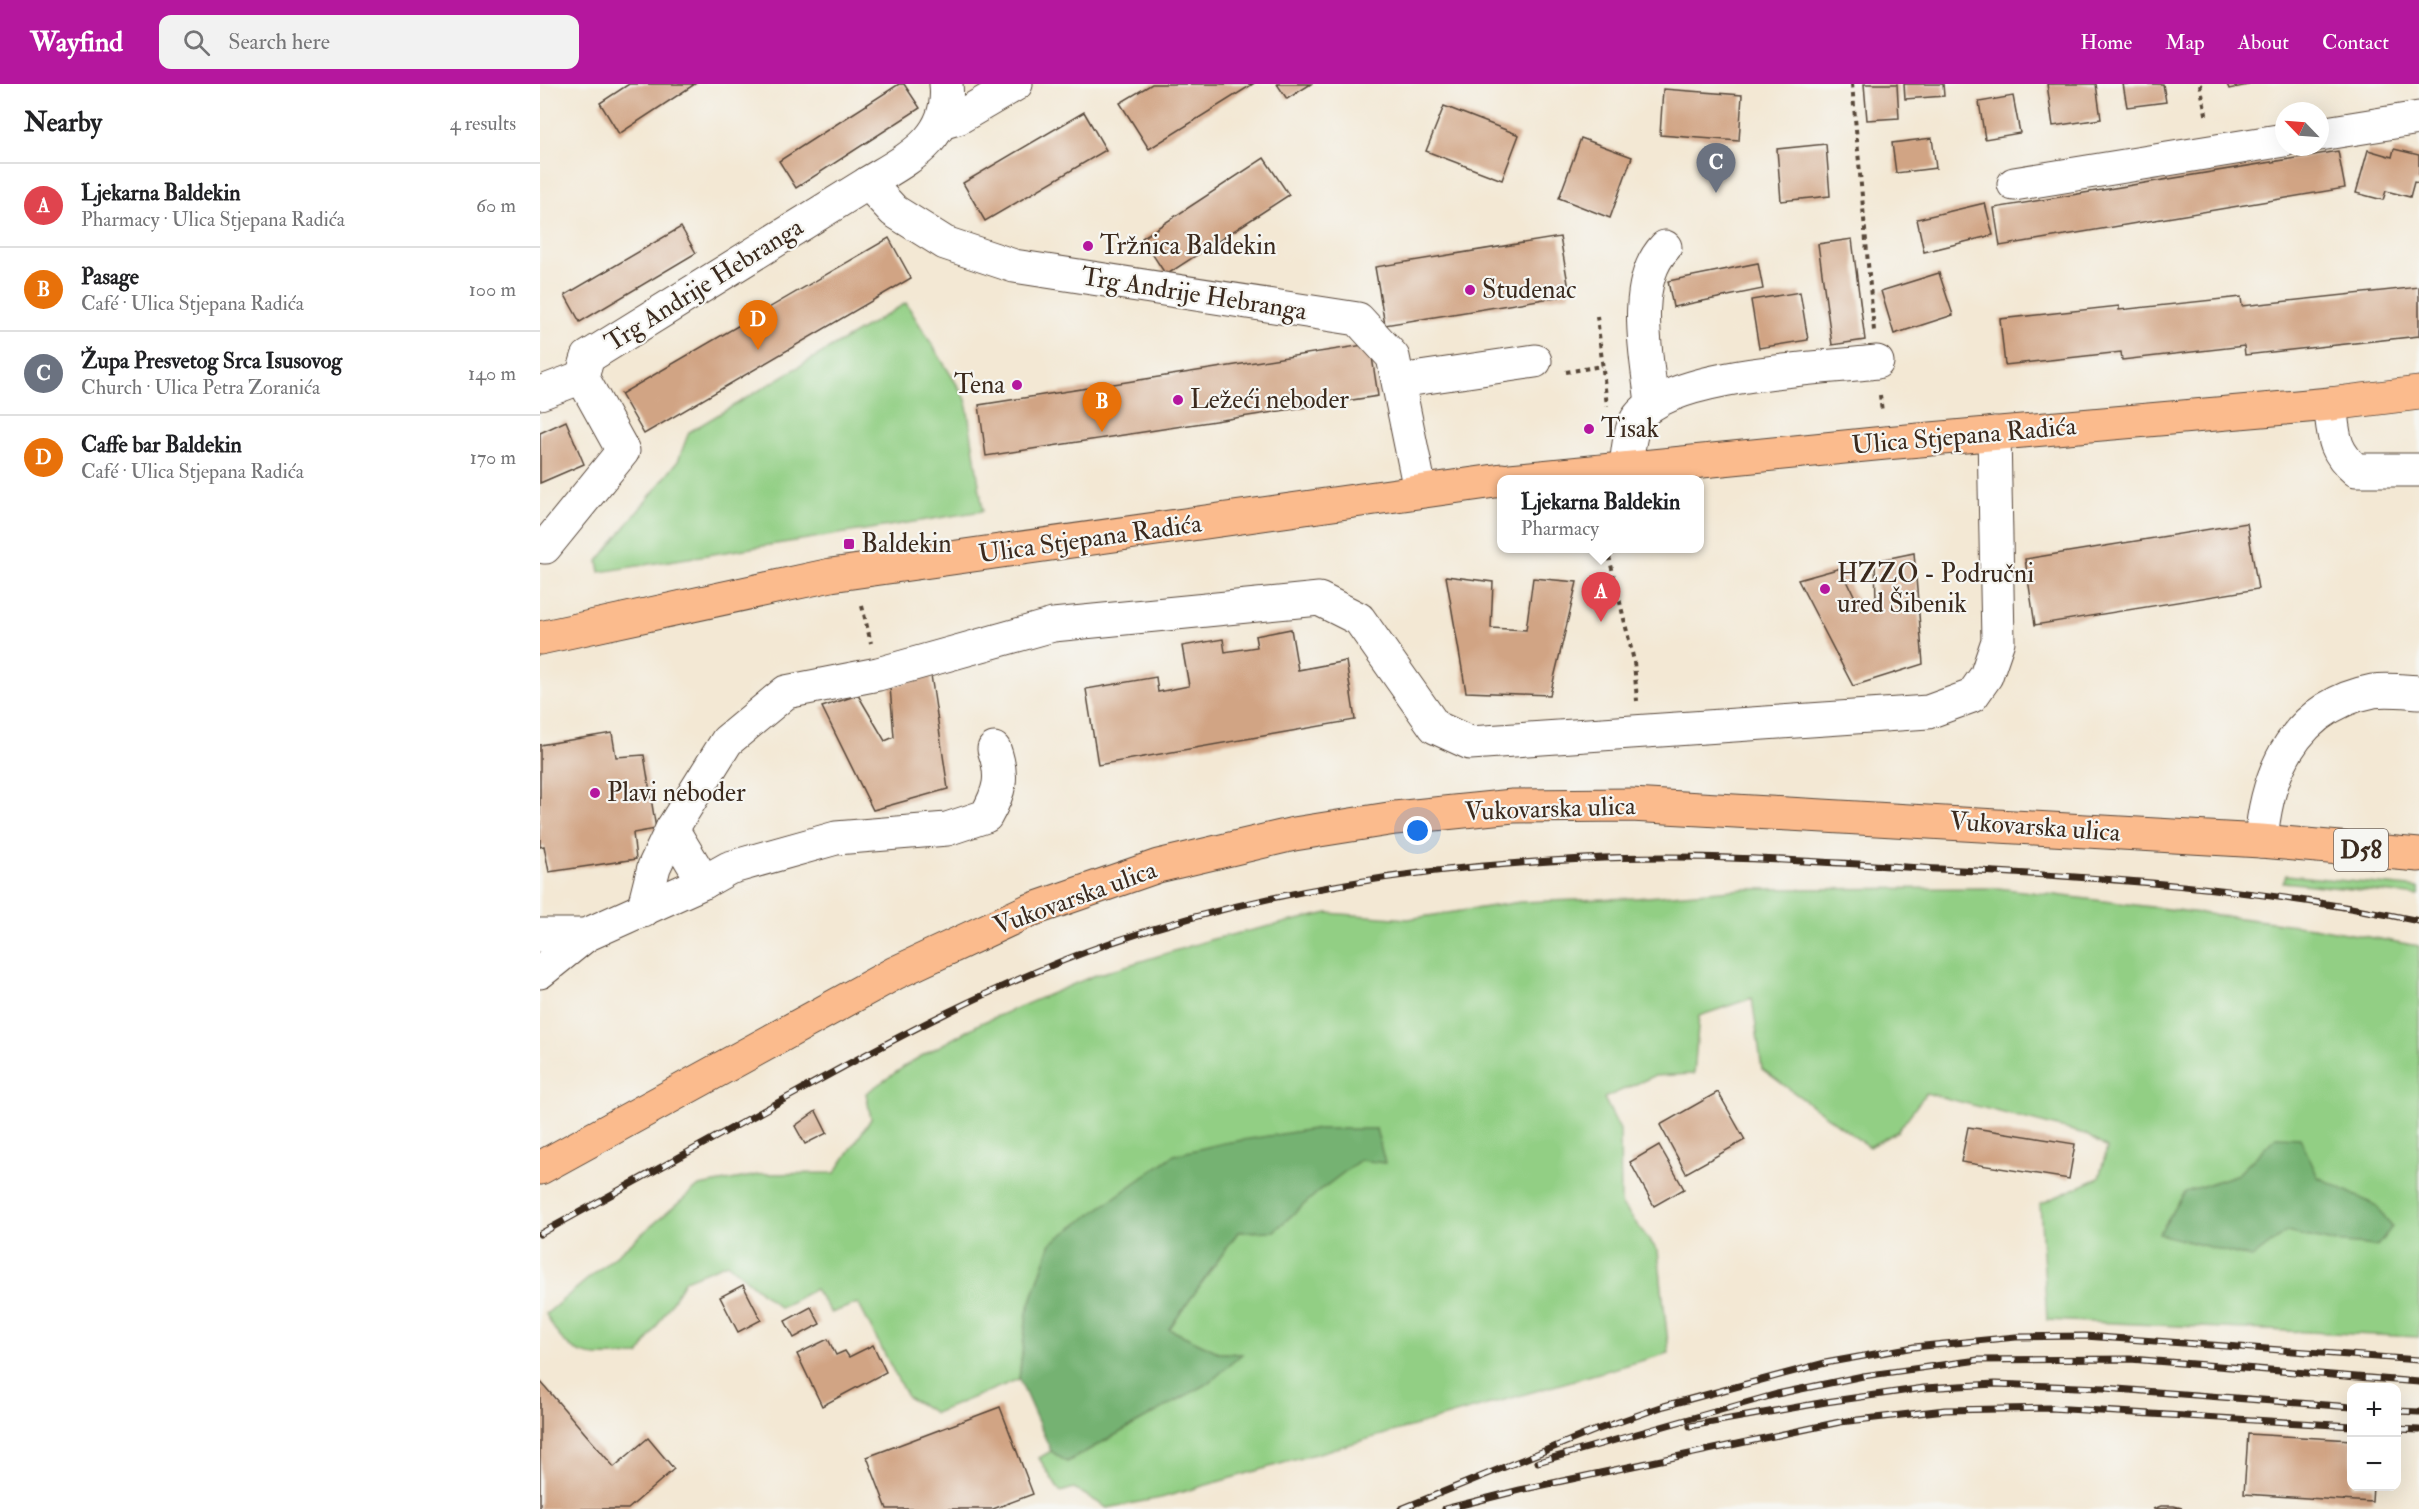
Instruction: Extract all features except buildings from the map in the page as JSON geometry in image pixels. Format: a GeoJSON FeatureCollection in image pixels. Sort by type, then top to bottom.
{"type":"FeatureCollection","features":[{"type":"Feature","properties":{"kind":"main road","name":"Ulica Stjepana Radića"},"geometry":{"type":"LineString","coordinates":[[1555,475],[2330,404],[2419,393]]}},
{"type":"Feature","properties":{"kind":"main road","name":"Ulica Stjepana Radića"},"geometry":{"type":"LineString","coordinates":[[540,638],[831,575],[1497,481]]}},
{"type":"Feature","properties":{"kind":"main road","name":"Vukovarska ulica"},"geometry":{"type":"LineString","coordinates":[[540,1168],[895,973],[1028,911],[1158,866],[1294,834],[1395,818],[1513,806],[1631,805],[1859,816],[2261,841],[2419,855]]}},
{"type":"Feature","properties":{"kind":"street","name":"Trg Andrije Hebranga"},"geometry":{"type":"LineString","coordinates":[[582,377],[588,357],[922,150],[941,123],[948,99],[946,84]]}},
{"type":"Feature","properties":{"kind":"street"},"geometry":{"type":"LineString","coordinates":[[941,123],[958,118],[1016,84]]}},
{"type":"Feature","properties":{"kind":"street"},"geometry":{"type":"LineString","coordinates":[[2329,133],[2419,118]]}},
{"type":"Feature","properties":{"kind":"street"},"geometry":{"type":"LineString","coordinates":[[2014,184],[2275,141]]}},
{"type":"Feature","properties":{"kind":"street","name":"Trg Andrije Hebranga"},"geometry":{"type":"LineString","coordinates":[[868,183],[894,211],[945,243],[1014,266],[1358,319],[1393,357],[1420,490]]}},
{"type":"Feature","properties":{"kind":"street"},"geometry":{"type":"LineString","coordinates":[[1652,404],[1643,321],[1646,286],[1654,258],[1665,247]]}},
{"type":"Feature","properties":{"kind":"street"},"geometry":{"type":"LineString","coordinates":[[1399,381],[1535,361]]}},
{"type":"Feature","properties":{"kind":"street"},"geometry":{"type":"LineString","coordinates":[[1626,467],[1636,420],[1652,404],[1675,392],[1719,380],[1877,362]]}},
{"type":"Feature","properties":{"kind":"street"},"geometry":{"type":"LineString","coordinates":[[540,393],[582,377],[623,451],[545,547],[540,546]]}},
{"type":"Feature","properties":{"kind":"street"},"geometry":{"type":"LineString","coordinates":[[2330,404],[2341,457],[2356,470],[2419,470]]}},
{"type":"Feature","properties":{"kind":"street"},"geometry":{"type":"LineString","coordinates":[[643,911],[654,867],[672,829],[727,741],[786,692],[878,674],[1053,625],[1319,599],[1359,619],[1435,727],[1470,743],[1928,712],[1972,696],[1986,676],[1998,641],[1994,433]]}},
{"type":"Feature","properties":{"kind":"street"},"geometry":{"type":"LineString","coordinates":[[2261,841],[2263,814],[2274,773],[2301,728],[2332,704],[2374,691],[2419,692]]}},
{"type":"Feature","properties":{"kind":"street"},"geometry":{"type":"LineString","coordinates":[[540,972],[586,935],[643,911],[729,868],[836,838],[947,829],[986,816],[996,798],[1001,770],[994,749]]}},
{"type":"Feature","properties":{"kind":"street"},"geometry":{"type":"LineString","coordinates":[[672,829],[704,882]]}},
{"type":"Feature","properties":{"kind":"street"},"geometry":{"type":"LineString","coordinates":[[540,935],[586,935]]}},
{"type":"Feature","properties":{"kind":"path"},"geometry":{"type":"LineString","coordinates":[[1852,84],[1877,362]]}},
{"type":"Feature","properties":{"kind":"path"},"geometry":{"type":"LineString","coordinates":[[1597,316],[1607,408]]}},
{"type":"Feature","properties":{"kind":"path"},"geometry":{"type":"LineString","coordinates":[[1608,553],[1634,661]]}},
{"type":"Feature","properties":{"kind":"green space"},"geometry":{"type":"Polygon","coordinates":[[[906,303],[966,399],[983,511],[600,572],[598,561],[678,461],[689,432],[906,303]]]}},
{"type":"Feature","properties":{"kind":"green space"},"geometry":{"type":"Polygon","coordinates":[[[2286,875],[2419,888],[2419,896],[2283,882],[2286,875]]]}},
{"type":"Feature","properties":{"kind":"green space"},"geometry":{"type":"Polygon","coordinates":[[[1998,888],[2312,927],[2419,946],[2419,1337],[2047,1320],[2040,1204],[2099,1178],[2107,1148],[2085,1134],[1926,1093],[1898,1131],[1869,1147],[1762,1069],[1752,998],[1699,1016],[1694,1074],[1654,1076],[1604,1098],[1620,1130],[1621,1204],[1658,1251],[1669,1353],[1161,1498],[1107,1508],[1074,1488],[1060,1492],[1039,1458],[1051,1451],[1067,1462],[1210,1382],[1241,1354],[1220,1353],[1169,1329],[1238,1232],[1274,1231],[1318,1192],[1360,1160],[1376,1129],[1104,1207],[1051,1243],[1027,1313],[1019,1379],[935,1413],[907,1397],[858,1303],[831,1313],[815,1289],[780,1308],[727,1263],[685,1280],[639,1355],[584,1354],[573,1349],[564,1341],[546,1314],[699,1186],[763,1174],[835,1173],[871,1119],[866,1093],[911,1062],[981,1023],[1093,976],[1213,939],[1328,913],[1408,919],[1520,902],[1635,898],[1745,889],[1998,888]]]}},
{"type":"Feature","properties":{"kind":"green space"},"geometry":{"type":"Polygon","coordinates":[[[1313,1129],[1376,1129],[1385,1163],[1360,1160],[1318,1192],[1274,1231],[1238,1232],[1169,1329],[1220,1353],[1242,1354],[1210,1382],[1067,1462],[1051,1451],[1019,1379],[1027,1313],[1051,1243],[1174,1155],[1224,1143],[1313,1129]]]}},
{"type":"Feature","properties":{"kind":"green space"},"geometry":{"type":"Polygon","coordinates":[[[2276,1137],[2300,1138],[2318,1177],[2377,1206],[2392,1227],[2377,1246],[2333,1242],[2286,1232],[2252,1258],[2159,1234],[2185,1192],[2238,1174],[2276,1137]]]}},
{"type":"Feature","properties":{"kind":"railway"},"geometry":{"type":"LineString","coordinates":[[540,1234],[868,1054],[1028,975],[1110,943],[1168,925],[1285,895],[1344,884],[1464,868],[1584,859],[1628,857],[1762,859],[2120,880],[2300,900],[2419,921]]}},
{"type":"Feature","properties":{"kind":"railway"},"geometry":{"type":"LineString","coordinates":[[1401,1509],[1596,1430],[1664,1406],[1825,1363],[1914,1347],[2016,1337],[2085,1336],[2419,1360]]}},
{"type":"Feature","properties":{"kind":"railway"},"geometry":{"type":"LineString","coordinates":[[1538,1462],[1777,1394],[1863,1376],[1978,1360],[2130,1359],[2419,1382]]}},
{"type":"Feature","properties":{"kind":"railway"},"geometry":{"type":"LineString","coordinates":[[1690,1426],[1826,1402],[1924,1388],[1995,1384],[2104,1388],[2347,1407]]}},
{"type":"Feature","properties":{"kind":"railway"},"geometry":{"type":"LineString","coordinates":[[1445,1509],[1520,1490],[1840,1422],[1945,1410],[2050,1408],[2347,1426]]}},
{"type":"Feature","properties":{"kind":"railway"},"geometry":{"type":"LineString","coordinates":[[2401,1411],[2419,1412]]}},
{"type":"Feature","properties":{"kind":"railway"},"geometry":{"type":"LineString","coordinates":[[2401,1429],[2419,1430]]}},
{"type":"Feature","properties":{"kind":"place","name":"Župa Presvetog Srca Isusovog"},"geometry":{"type":"Point","coordinates":[1716,193]}},
{"type":"Feature","properties":{"kind":"place","name":"Tržnica Baldekin"},"geometry":{"type":"Point","coordinates":[1088,246]}},
{"type":"Feature","properties":{"kind":"place","name":"Studenac"},"geometry":{"type":"Point","coordinates":[1470,290]}},
{"type":"Feature","properties":{"kind":"place","name":"Caffe bar Baldekin"},"geometry":{"type":"Point","coordinates":[758,350]}},
{"type":"Feature","properties":{"kind":"place","name":"Tena"},"geometry":{"type":"Point","coordinates":[1017,385]}},
{"type":"Feature","properties":{"kind":"place","name":"Ležeći neboder"},"geometry":{"type":"Point","coordinates":[1178,400]}},
{"type":"Feature","properties":{"kind":"place","name":"Tisak"},"geometry":{"type":"Point","coordinates":[1589,429]}},
{"type":"Feature","properties":{"kind":"place","name":"Pasage"},"geometry":{"type":"Point","coordinates":[1102,432]}},
{"type":"Feature","properties":{"kind":"place","name":"Baldekin"},"geometry":{"type":"Point","coordinates":[849,544]}},
{"type":"Feature","properties":{"kind":"place","name":"HZZO - Područni ured Šibenik"},"geometry":{"type":"Point","coordinates":[1825,589]}},
{"type":"Feature","properties":{"kind":"place","name":"Ljekarna Baldekin"},"geometry":{"type":"Point","coordinates":[1601,622]}},
{"type":"Feature","properties":{"kind":"place","name":"Plavi neboder"},"geometry":{"type":"Point","coordinates":[595,793]}}]}
